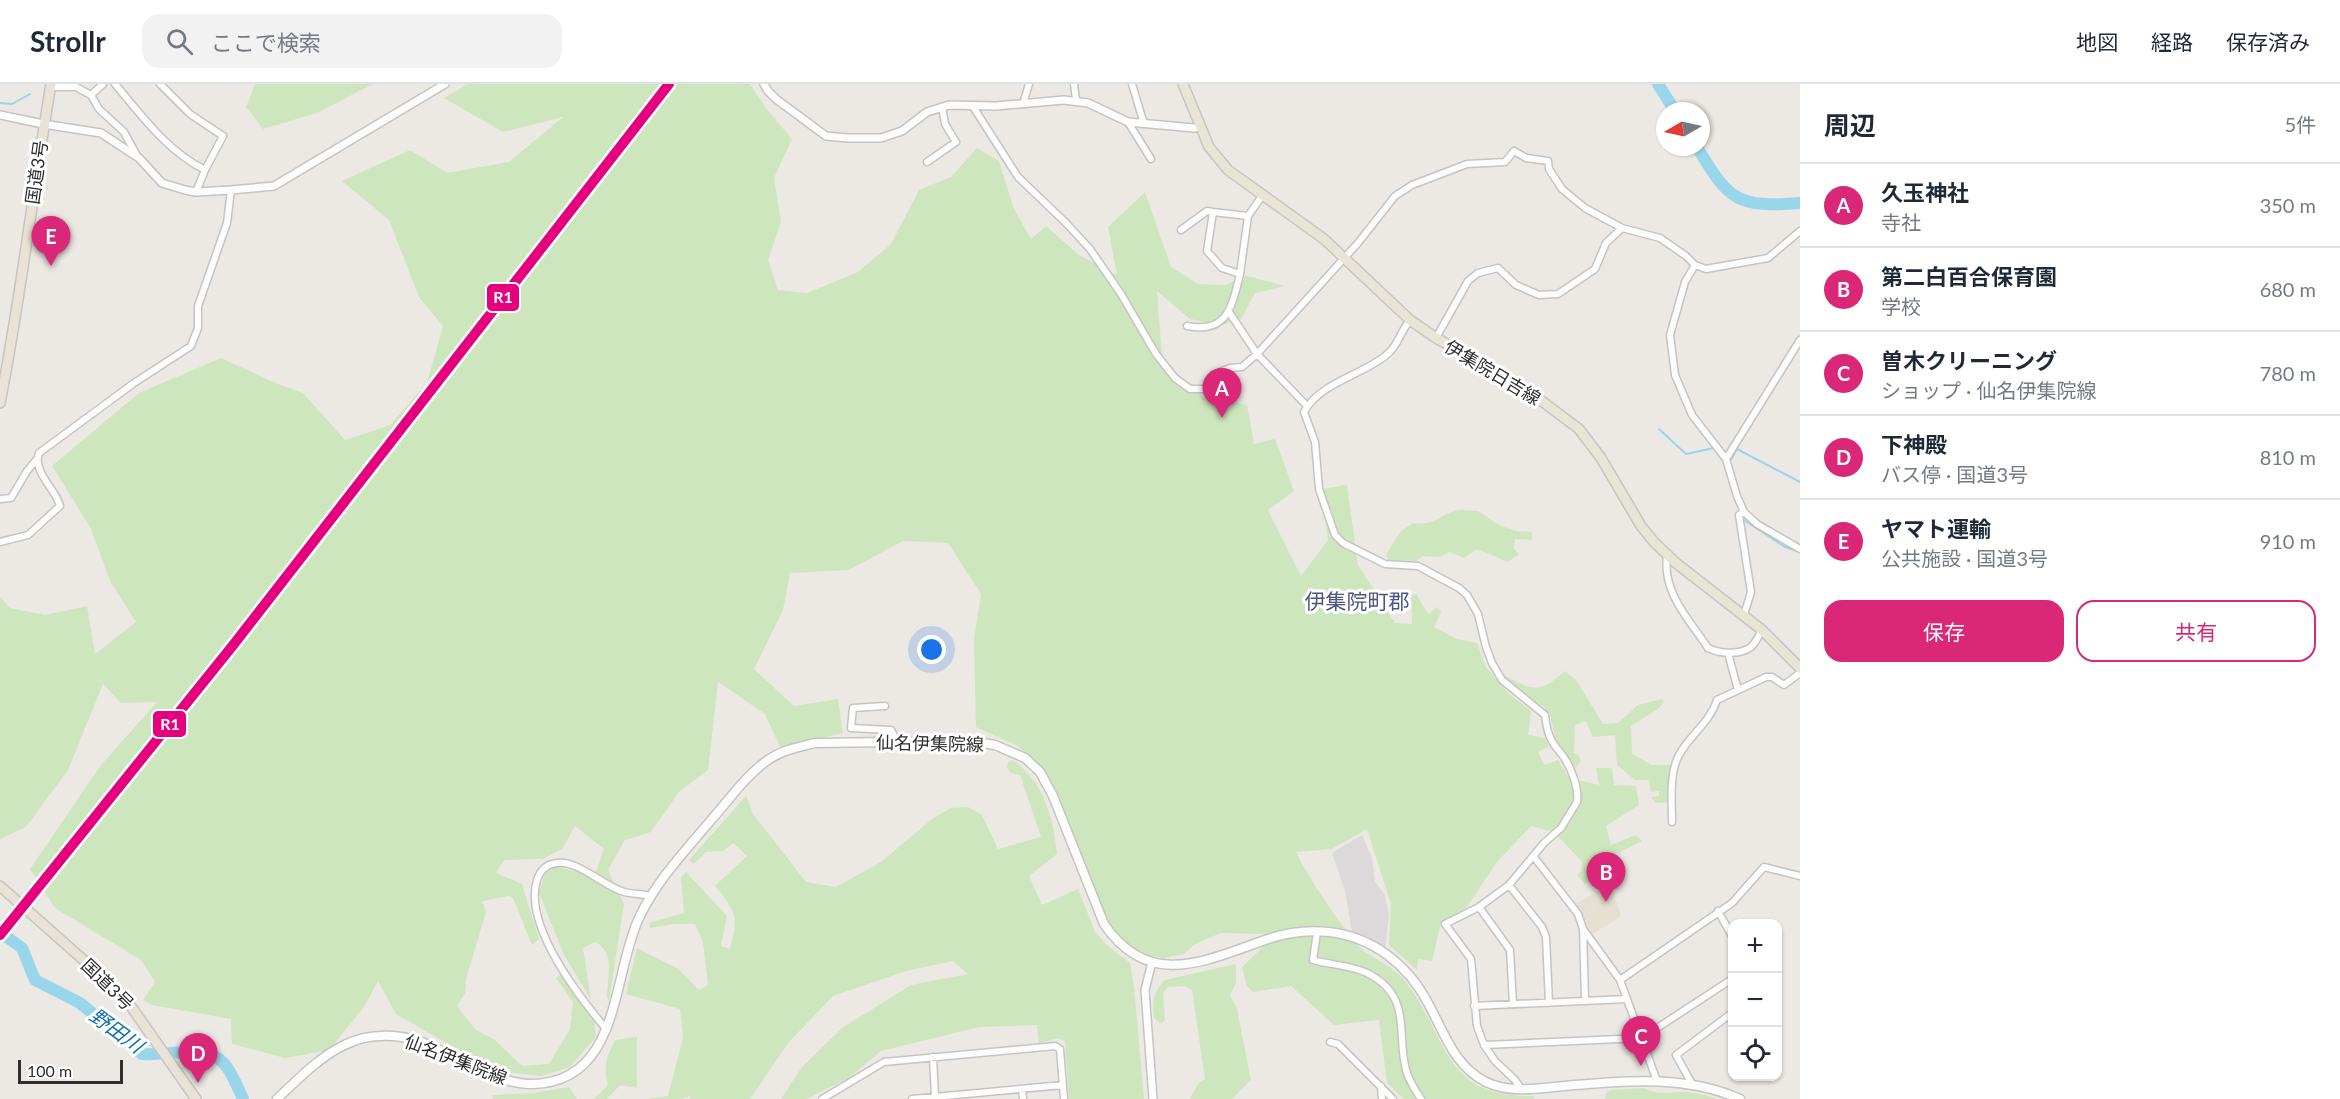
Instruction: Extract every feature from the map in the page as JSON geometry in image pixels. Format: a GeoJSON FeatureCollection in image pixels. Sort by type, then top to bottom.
{"type":"FeatureCollection","features":[{"type":"Feature","properties":{"kind":"highway","name":"国道3号"},"geometry":{"type":"LineString","coordinates":[[0,403],[18,300],[43,124],[51,86]]}},
{"type":"Feature","properties":{"kind":"highway","name":"国道3号"},"geometry":{"type":"LineString","coordinates":[[0,886],[116,987],[132,1004],[196,1099]]}},
{"type":"Feature","properties":{"kind":"main road","name":"伊集院日吉線"},"geometry":{"type":"LineString","coordinates":[[1183,84],[1200,127],[1216,157],[1228,170],[1262,196],[1303,222],[1344,257],[1410,320],[1436,338],[1531,393],[1580,429],[1601,458],[1641,526],[1667,555],[1762,630],[1800,668]]}},
{"type":"Feature","properties":{"kind":"main road","name":"仙名伊集院線"},"geometry":{"type":"LineString","coordinates":[[278,1099],[338,1046],[358,1039],[381,1035],[406,1037],[433,1046],[495,1076],[516,1082],[534,1084],[558,1079],[582,1066],[597,1049],[607,1030],[632,935],[651,896],[741,784],[771,758],[791,749],[815,743],[897,741],[982,742],[1006,748],[1032,764],[1053,795],[1104,924],[1126,948],[1152,962],[1176,966],[1197,964],[1272,938],[1317,932],[1346,935],[1364,941],[1393,958],[1421,991],[1449,1045],[1463,1065],[1489,1083],[1521,1089],[1608,1082],[1657,1081],[1692,1084],[1726,1092],[1740,1099]]}},
{"type":"Feature","properties":{"kind":"street"},"geometry":{"type":"LineString","coordinates":[[91,95],[103,84]]}},
{"type":"Feature","properties":{"kind":"street"},"geometry":{"type":"LineString","coordinates":[[115,84],[166,144],[186,160],[205,170]]}},
{"type":"Feature","properties":{"kind":"street"},"geometry":{"type":"LineString","coordinates":[[160,84],[190,114],[223,136],[196,192]]}},
{"type":"Feature","properties":{"kind":"street"},"geometry":{"type":"LineString","coordinates":[[51,86],[76,87],[91,95],[99,109],[123,132],[139,158],[162,183],[196,192],[273,186],[445,84]]}},
{"type":"Feature","properties":{"kind":"street"},"geometry":{"type":"LineString","coordinates":[[764,84],[776,99],[826,136],[881,138],[902,131],[927,112],[942,108],[1064,100],[1088,103],[1128,122],[1200,127]]}},
{"type":"Feature","properties":{"kind":"street"},"geometry":{"type":"LineString","coordinates":[[1023,104],[1029,84]]}},
{"type":"Feature","properties":{"kind":"street"},"geometry":{"type":"LineString","coordinates":[[1074,84],[1076,100]]}},
{"type":"Feature","properties":{"kind":"street"},"geometry":{"type":"LineString","coordinates":[[1132,84],[1144,124]]}},
{"type":"Feature","properties":{"kind":"street"},"geometry":{"type":"LineString","coordinates":[[972,105],[1018,177],[1090,249],[1127,304],[1156,354],[1175,378],[1190,389],[1206,389],[1220,372],[1242,367],[1257,354],[1395,196],[1412,185],[1467,164],[1505,162],[1514,151],[1526,158],[1548,161],[1549,169],[1562,189],[1591,213],[1622,228],[1660,238],[1686,255],[1695,265],[1712,269],[1761,260],[1775,253],[1800,231]]}},
{"type":"Feature","properties":{"kind":"street"},"geometry":{"type":"LineString","coordinates":[[927,162],[956,142],[945,124],[942,108]]}},
{"type":"Feature","properties":{"kind":"street"},"geometry":{"type":"LineString","coordinates":[[0,115],[101,133],[139,158]]}},
{"type":"Feature","properties":{"kind":"street"},"geometry":{"type":"LineString","coordinates":[[1128,122],[1151,159]]}},
{"type":"Feature","properties":{"kind":"street"},"geometry":{"type":"LineString","coordinates":[[0,499],[11,498],[39,453],[134,383],[191,345],[198,328],[198,306],[227,223],[231,190]]}},
{"type":"Feature","properties":{"kind":"street"},"geometry":{"type":"LineString","coordinates":[[1187,326],[1206,327],[1219,323],[1229,312],[1240,274],[1248,216],[1262,196]]}},
{"type":"Feature","properties":{"kind":"street"},"geometry":{"type":"LineString","coordinates":[[1181,230],[1207,211],[1248,216]]}},
{"type":"Feature","properties":{"kind":"street"},"geometry":{"type":"LineString","coordinates":[[1213,212],[1207,251],[1222,268],[1240,274]]}},
{"type":"Feature","properties":{"kind":"street"},"geometry":{"type":"LineString","coordinates":[[1436,338],[1468,281],[1478,273],[1498,268],[1516,285],[1539,295],[1558,294],[1595,269],[1606,243],[1622,228]]}},
{"type":"Feature","properties":{"kind":"street"},"geometry":{"type":"LineString","coordinates":[[1695,265],[1685,282],[1670,335],[1675,375],[1692,415],[1726,459],[1742,513],[1751,592],[1744,615]]}},
{"type":"Feature","properties":{"kind":"street"},"geometry":{"type":"LineString","coordinates":[[1229,312],[1257,354],[1307,406]]}},
{"type":"Feature","properties":{"kind":"street"},"geometry":{"type":"LineString","coordinates":[[1410,320],[1401,339],[1387,354],[1334,384],[1307,406],[1304,412],[1315,442],[1319,489],[1335,535],[1343,543],[1385,564],[1418,566],[1459,588],[1467,595],[1478,614],[1486,647],[1502,680],[1545,716],[1552,743],[1565,758],[1572,773],[1578,797],[1561,828],[1544,843],[1509,885],[1479,907],[1445,924],[1473,966],[1474,1006],[1477,1026],[1484,1045],[1495,1061],[1521,1089]]}},
{"type":"Feature","properties":{"kind":"street"},"geometry":{"type":"LineString","coordinates":[[1726,459],[1800,340]]}},
{"type":"Feature","properties":{"kind":"street"},"geometry":{"type":"LineString","coordinates":[[0,542],[28,535],[60,506],[58,497],[39,469],[37,459]]}},
{"type":"Feature","properties":{"kind":"street"},"geometry":{"type":"LineString","coordinates":[[1742,513],[1756,524],[1800,549]]}},
{"type":"Feature","properties":{"kind":"street"},"geometry":{"type":"LineString","coordinates":[[1667,555],[1666,564],[1674,599],[1708,648],[1728,653],[1753,646],[1762,630]]}},
{"type":"Feature","properties":{"kind":"street"},"geometry":{"type":"LineString","coordinates":[[1728,653],[1738,690]]}},
{"type":"Feature","properties":{"kind":"street"},"geometry":{"type":"LineString","coordinates":[[1672,822],[1673,770],[1678,755],[1713,713],[1717,700],[1767,677],[1784,685],[1800,673]]}},
{"type":"Feature","properties":{"kind":"street"},"geometry":{"type":"LineString","coordinates":[[885,706],[853,708],[851,728],[891,730],[897,741]]}},
{"type":"Feature","properties":{"kind":"street"},"geometry":{"type":"LineString","coordinates":[[1534,857],[1578,914],[1583,929],[1585,1000]]}},
{"type":"Feature","properties":{"kind":"street"},"geometry":{"type":"LineString","coordinates":[[607,1030],[566,977],[549,947],[539,921],[535,887],[540,873],[547,866],[565,863],[626,892],[651,896]]}},
{"type":"Feature","properties":{"kind":"street"},"geometry":{"type":"LineString","coordinates":[[1620,980],[1732,903],[1764,867],[1800,876]]}},
{"type":"Feature","properties":{"kind":"street"},"geometry":{"type":"LineString","coordinates":[[1509,885],[1542,927],[1546,937],[1549,1003]]}},
{"type":"Feature","properties":{"kind":"street"},"geometry":{"type":"LineString","coordinates":[[1479,907],[1510,950],[1513,1004]]}},
{"type":"Feature","properties":{"kind":"street"},"geometry":{"type":"LineString","coordinates":[[1718,911],[1728,929]]}},
{"type":"Feature","properties":{"kind":"street"},"geometry":{"type":"LineString","coordinates":[[1583,929],[1620,980],[1657,1081]]}},
{"type":"Feature","properties":{"kind":"street"},"geometry":{"type":"LineString","coordinates":[[1317,932],[1313,960],[1366,972],[1383,984],[1393,996],[1403,1024],[1406,1069],[1421,1099]]}},
{"type":"Feature","properties":{"kind":"street"},"geometry":{"type":"LineString","coordinates":[[1152,962],[1145,990],[1153,1099]]}},
{"type":"Feature","properties":{"kind":"street"},"geometry":{"type":"LineString","coordinates":[[1484,1045],[1642,1038],[1728,982]]}},
{"type":"Feature","properties":{"kind":"street"},"geometry":{"type":"LineString","coordinates":[[1474,1006],[1627,999]]}},
{"type":"Feature","properties":{"kind":"street"},"geometry":{"type":"LineString","coordinates":[[1692,1084],[1676,1055],[1728,1016]]}},
{"type":"Feature","properties":{"kind":"street"},"geometry":{"type":"LineString","coordinates":[[1330,1042],[1338,1044],[1394,1099]]}},
{"type":"Feature","properties":{"kind":"street"},"geometry":{"type":"LineString","coordinates":[[822,1099],[884,1062],[1055,1046],[1060,1049],[1065,1099]]}},
{"type":"Feature","properties":{"kind":"street"},"geometry":{"type":"LineString","coordinates":[[933,1057],[936,1097]]}},
{"type":"Feature","properties":{"kind":"street"},"geometry":{"type":"LineString","coordinates":[[912,1099],[980,1096],[1063,1085]]}},
{"type":"Feature","properties":{"kind":"street"},"geometry":{"type":"LineString","coordinates":[[1381,1085],[1382,1099]]}},
{"type":"Feature","properties":{"kind":"street"},"geometry":{"type":"LineString","coordinates":[[1022,1089],[1023,1099]]}},
{"type":"Feature","properties":{"kind":"shaded area"},"geometry":{"type":"Polygon","coordinates":[[[1362,835],[1372,858],[1375,882],[1385,895],[1389,916],[1385,947],[1368,937],[1352,932],[1345,891],[1332,853],[1362,835]]]}},
{"type":"Feature","properties":{"kind":"shaded area"},"geometry":{"type":"Polygon","coordinates":[[[1610,883],[1621,916],[1591,935],[1576,904],[1610,883]]]}},
{"type":"Feature","properties":{"kind":"green space"},"geometry":{"type":"Polygon","coordinates":[[[255,84],[373,84],[317,113],[263,129],[246,107],[255,84]]]}},
{"type":"Feature","properties":{"kind":"green space"},"geometry":{"type":"Polygon","coordinates":[[[468,84],[750,84],[765,107],[792,139],[774,178],[781,222],[768,260],[778,290],[807,293],[858,272],[891,244],[919,190],[951,177],[977,148],[999,161],[1014,209],[1031,239],[1046,226],[1079,255],[1117,275],[1108,227],[1145,192],[1171,267],[1198,284],[1225,285],[1247,276],[1285,286],[1255,293],[1241,319],[1221,325],[1190,319],[1157,291],[1163,370],[1203,397],[1247,405],[1254,444],[1275,439],[1294,491],[1268,510],[1301,576],[1328,540],[1322,489],[1347,485],[1358,565],[1395,623],[1412,624],[1411,596],[1416,594],[1428,614],[1437,607],[1441,612],[1434,627],[1457,639],[1477,643],[1486,667],[1508,693],[1531,711],[1528,735],[1545,738],[1549,746],[1538,752],[1544,765],[1558,760],[1569,778],[1599,785],[1596,768],[1612,768],[1614,785],[1636,786],[1639,805],[1606,826],[1611,845],[1636,835],[1642,841],[1615,855],[1615,865],[1585,884],[1577,875],[1582,871],[1582,862],[1554,832],[1531,826],[1496,863],[1467,907],[1441,922],[1432,961],[1418,959],[1417,970],[1389,945],[1391,904],[1367,829],[1332,849],[1296,852],[1318,890],[1355,943],[1404,980],[1419,1001],[1451,1060],[1464,1075],[1480,1087],[1503,1094],[1534,1096],[1534,1099],[1404,1099],[1387,1083],[1379,1020],[1334,1025],[1291,986],[1253,992],[1247,986],[1242,967],[1267,943],[1264,934],[1221,933],[1195,944],[1184,954],[1165,958],[1148,956],[1124,942],[1107,923],[1059,797],[1047,775],[1018,746],[976,727],[974,640],[981,594],[948,543],[903,541],[849,570],[790,573],[783,610],[754,669],[794,706],[838,699],[843,733],[780,747],[765,714],[718,682],[708,770],[679,792],[651,832],[625,840],[608,870],[624,904],[609,1001],[607,997],[609,966],[606,952],[595,942],[583,948],[591,1000],[563,953],[539,893],[545,873],[557,866],[580,873],[596,871],[604,849],[575,826],[562,849],[543,859],[504,860],[496,873],[522,884],[539,939],[532,945],[513,898],[509,896],[482,901],[486,912],[466,979],[465,993],[457,1006],[476,1030],[495,1040],[522,1066],[549,1064],[570,1029],[573,1002],[556,978],[560,975],[594,1021],[596,1037],[570,1067],[541,1076],[513,1073],[483,1064],[396,1014],[378,981],[364,1007],[329,1050],[285,1058],[232,1044],[231,1019],[152,1005],[143,1000],[155,982],[141,960],[55,908],[30,869],[101,765],[157,702],[121,703],[103,684],[68,770],[26,827],[0,839],[0,597],[10,608],[45,615],[87,606],[95,654],[136,622],[111,583],[90,527],[52,466],[139,393],[221,358],[303,393],[345,440],[390,425],[427,383],[443,326],[419,297],[389,220],[342,181],[410,150],[447,173],[509,162],[563,117],[503,132],[444,98],[468,84]]]}},
{"type":"Feature","properties":{"kind":"green space"},"geometry":{"type":"Polygon","coordinates":[[[1461,510],[1478,511],[1499,525],[1515,531],[1532,532],[1532,540],[1515,539],[1514,549],[1519,554],[1508,562],[1477,549],[1464,558],[1449,552],[1440,557],[1423,556],[1416,561],[1389,560],[1386,555],[1400,532],[1413,523],[1427,523],[1448,513],[1461,510]]]}},
{"type":"Feature","properties":{"kind":"green space"},"geometry":{"type":"Polygon","coordinates":[[[1565,671],[1576,680],[1603,724],[1618,723],[1638,705],[1662,699],[1664,702],[1658,709],[1631,726],[1632,754],[1652,765],[1671,765],[1669,802],[1656,803],[1651,797],[1659,796],[1659,791],[1651,792],[1649,780],[1635,780],[1617,765],[1615,735],[1593,737],[1586,721],[1575,725],[1574,753],[1581,761],[1574,770],[1568,757],[1556,742],[1550,714],[1543,706],[1518,690],[1502,674],[1520,684],[1535,688],[1548,684],[1565,671]]]}},
{"type":"Feature","properties":{"kind":"green space"},"geometry":{"type":"Polygon","coordinates":[[[1012,760],[1023,768],[1039,789],[1053,827],[1057,854],[1029,876],[1042,905],[1078,889],[1095,932],[1108,946],[1130,963],[1144,1099],[1069,1099],[1065,1041],[1058,1038],[1039,1043],[1037,1025],[979,1027],[881,1051],[850,1077],[807,1099],[781,1099],[802,1067],[842,1028],[911,985],[968,974],[953,961],[906,971],[833,996],[789,1042],[750,1099],[690,1099],[690,1096],[682,1099],[647,1099],[668,1096],[683,1038],[680,1009],[626,994],[637,948],[677,968],[699,990],[708,985],[703,942],[695,924],[674,924],[650,928],[649,923],[684,913],[681,878],[686,872],[727,916],[721,946],[730,949],[735,922],[734,915],[728,902],[715,886],[747,856],[733,843],[723,851],[706,852],[694,864],[689,860],[746,796],[753,814],[806,882],[836,887],[881,862],[932,819],[951,808],[968,807],[982,815],[998,849],[1041,837],[1020,775],[1011,773],[1007,768],[1008,763],[1012,760]]]}},
{"type":"Feature","properties":{"kind":"green space"},"geometry":{"type":"Polygon","coordinates":[[[1236,964],[1236,983],[1230,995],[1237,1009],[1251,1080],[1232,1099],[1190,1099],[1198,1084],[1205,1079],[1192,990],[1185,986],[1168,987],[1163,993],[1165,1020],[1161,1024],[1154,1018],[1154,997],[1165,980],[1236,964]]]}},
{"type":"Feature","properties":{"kind":"green space"},"geometry":{"type":"Polygon","coordinates":[[[637,1037],[637,1088],[620,1085],[607,1099],[594,1099],[608,1085],[606,1062],[615,1040],[637,1037]]]}},
{"type":"Feature","properties":{"kind":"green space"},"geometry":{"type":"Polygon","coordinates":[[[569,1087],[577,1099],[493,1099],[492,1095],[534,1093],[569,1087]]]}},
{"type":"Feature","properties":{"kind":"green space"},"geometry":{"type":"Polygon","coordinates":[[[1643,1088],[1659,1092],[1702,1094],[1718,1099],[1605,1099],[1606,1093],[1610,1090],[1643,1088]]]}},
{"type":"Feature","properties":{"kind":"waterway"},"geometry":{"type":"LineString","coordinates":[[1658,84],[1669,102]]}},
{"type":"Feature","properties":{"kind":"waterway"},"geometry":{"type":"LineString","coordinates":[[0,103],[12,104],[30,94]]}},
{"type":"Feature","properties":{"kind":"waterway"},"geometry":{"type":"LineString","coordinates":[[1702,156],[1718,179],[1736,197],[1761,204],[1800,203]]}},
{"type":"Feature","properties":{"kind":"waterway"},"geometry":{"type":"LineString","coordinates":[[1659,429],[1686,454],[1714,448]]}},
{"type":"Feature","properties":{"kind":"waterway"},"geometry":{"type":"LineString","coordinates":[[1730,461],[1737,449],[1800,482]]}},
{"type":"Feature","properties":{"kind":"waterway"},"geometry":{"type":"LineString","coordinates":[[1735,499],[1744,520],[1785,547],[1800,552]]}},
{"type":"Feature","properties":{"kind":"waterway","name":"野田川"},"geometry":{"type":"LineString","coordinates":[[0,932],[22,948],[35,980],[80,1003],[142,1054],[186,1052],[210,1054],[224,1064],[243,1099]]}},
{"type":"Feature","properties":{"kind":"transit line","name":"R1"},"geometry":{"type":"LineString","coordinates":[[0,935],[234,644],[669,84]]}},
{"type":"Feature","properties":{"kind":"place","name":"ヤマト運輸"},"geometry":{"type":"Point","coordinates":[51,266]}},
{"type":"Feature","properties":{"kind":"place","name":"久玉神社"},"geometry":{"type":"Point","coordinates":[1222,418]}},
{"type":"Feature","properties":{"kind":"place","name":"第二白百合保育園"},"geometry":{"type":"Point","coordinates":[1606,902]}},
{"type":"Feature","properties":{"kind":"place","name":"曽木クリーニング"},"geometry":{"type":"Point","coordinates":[1641,1066]}},
{"type":"Feature","properties":{"kind":"place","name":"下神殿"},"geometry":{"type":"Point","coordinates":[198,1083]}},
{"type":"Feature","properties":{"kind":"district","name":"伊集院町郡"},"geometry":{"type":"Point","coordinates":[1357,600]}}]}
